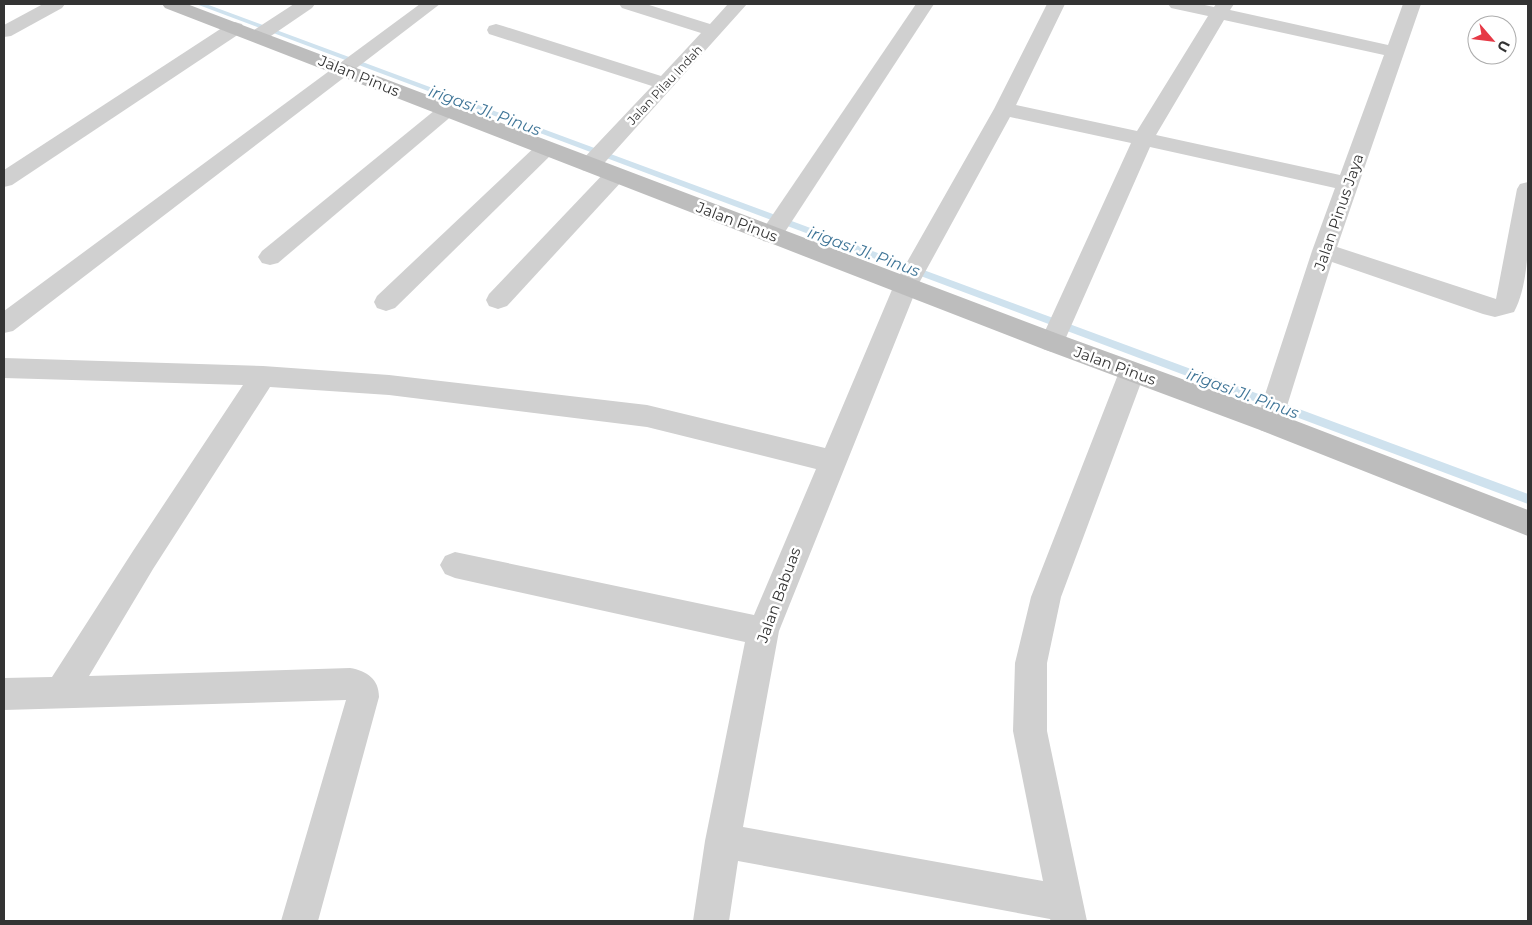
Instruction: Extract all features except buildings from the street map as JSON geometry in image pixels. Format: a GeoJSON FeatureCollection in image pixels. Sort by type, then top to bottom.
{"type":"FeatureCollection","features":[{"type":"Feature","properties":{"kind":"street"},"geometry":{"type":"LineString","coordinates":[[4,32],[56,4]]}},
{"type":"Feature","properties":{"kind":"street","name":"Jalan Pinus"},"geometry":{"type":"LineString","coordinates":[[171,4],[1052,342],[1269,422],[1528,523]]}},
{"type":"Feature","properties":{"kind":"street"},"geometry":{"type":"LineString","coordinates":[[258,36],[306,4]]}},
{"type":"Feature","properties":{"kind":"street"},"geometry":{"type":"LineString","coordinates":[[4,324],[431,4]]}},
{"type":"Feature","properties":{"kind":"street"},"geometry":{"type":"LineString","coordinates":[[628,4],[714,31]]}},
{"type":"Feature","properties":{"kind":"street","name":"Jalan Pilau Indah"},"geometry":{"type":"LineString","coordinates":[[590,166],[738,4]]}},
{"type":"Feature","properties":{"kind":"street"},"geometry":{"type":"LineString","coordinates":[[771,235],[925,4]]}},
{"type":"Feature","properties":{"kind":"street","name":"Jalan Babuas"},"geometry":{"type":"LineString","coordinates":[[712,921],[723,841],[763,631],[906,285],[1004,109],[1056,4]]}},
{"type":"Feature","properties":{"kind":"street"},"geometry":{"type":"LineString","coordinates":[[1177,4],[1223,9],[1395,52]]}},
{"type":"Feature","properties":{"kind":"street","name":"Jalan Pinus Jaya"},"geometry":{"type":"LineString","coordinates":[[1269,422],[1324,251],[1412,4]]}},
{"type":"Feature","properties":{"kind":"street"},"geometry":{"type":"LineString","coordinates":[[1052,342],[1143,139],[1223,9]]}},
{"type":"Feature","properties":{"kind":"street"},"geometry":{"type":"LineString","coordinates":[[4,180],[235,28]]}},
{"type":"Feature","properties":{"kind":"street"},"geometry":{"type":"LineString","coordinates":[[496,30],[666,84]]}},
{"type":"Feature","properties":{"kind":"street"},"geometry":{"type":"LineString","coordinates":[[1004,109],[1348,184]]}},
{"type":"Feature","properties":{"kind":"street"},"geometry":{"type":"LineString","coordinates":[[270,257],[447,110]]}},
{"type":"Feature","properties":{"kind":"street"},"geometry":{"type":"LineString","coordinates":[[386,302],[546,148]]}},
{"type":"Feature","properties":{"kind":"street"},"geometry":{"type":"LineString","coordinates":[[498,300],[615,175]]}},
{"type":"Feature","properties":{"kind":"street"},"geometry":{"type":"LineString","coordinates":[[1324,251],[1483,305],[1494,308],[1505,306],[1508,301],[1528,189]]}},
{"type":"Feature","properties":{"kind":"street"},"geometry":{"type":"LineString","coordinates":[[4,368],[263,376],[389,385],[647,416],[832,461]]}},
{"type":"Feature","properties":{"kind":"street"},"geometry":{"type":"LineString","coordinates":[[723,841],[1067,912],[1030,731],[1030,663],[1046,597],[1132,372]]}},
{"type":"Feature","properties":{"kind":"street"},"geometry":{"type":"LineString","coordinates":[[60,692],[263,376]]}},
{"type":"Feature","properties":{"kind":"street"},"geometry":{"type":"LineString","coordinates":[[455,565],[763,631]]}},
{"type":"Feature","properties":{"kind":"street"},"geometry":{"type":"LineString","coordinates":[[4,694],[357,685],[363,690],[364,697],[300,921]]}},
{"type":"Feature","properties":{"kind":"waterway","name":"irigasi Jl. Pinus"},"geometry":{"type":"LineString","coordinates":[[200,4],[1528,499]]}}]}
